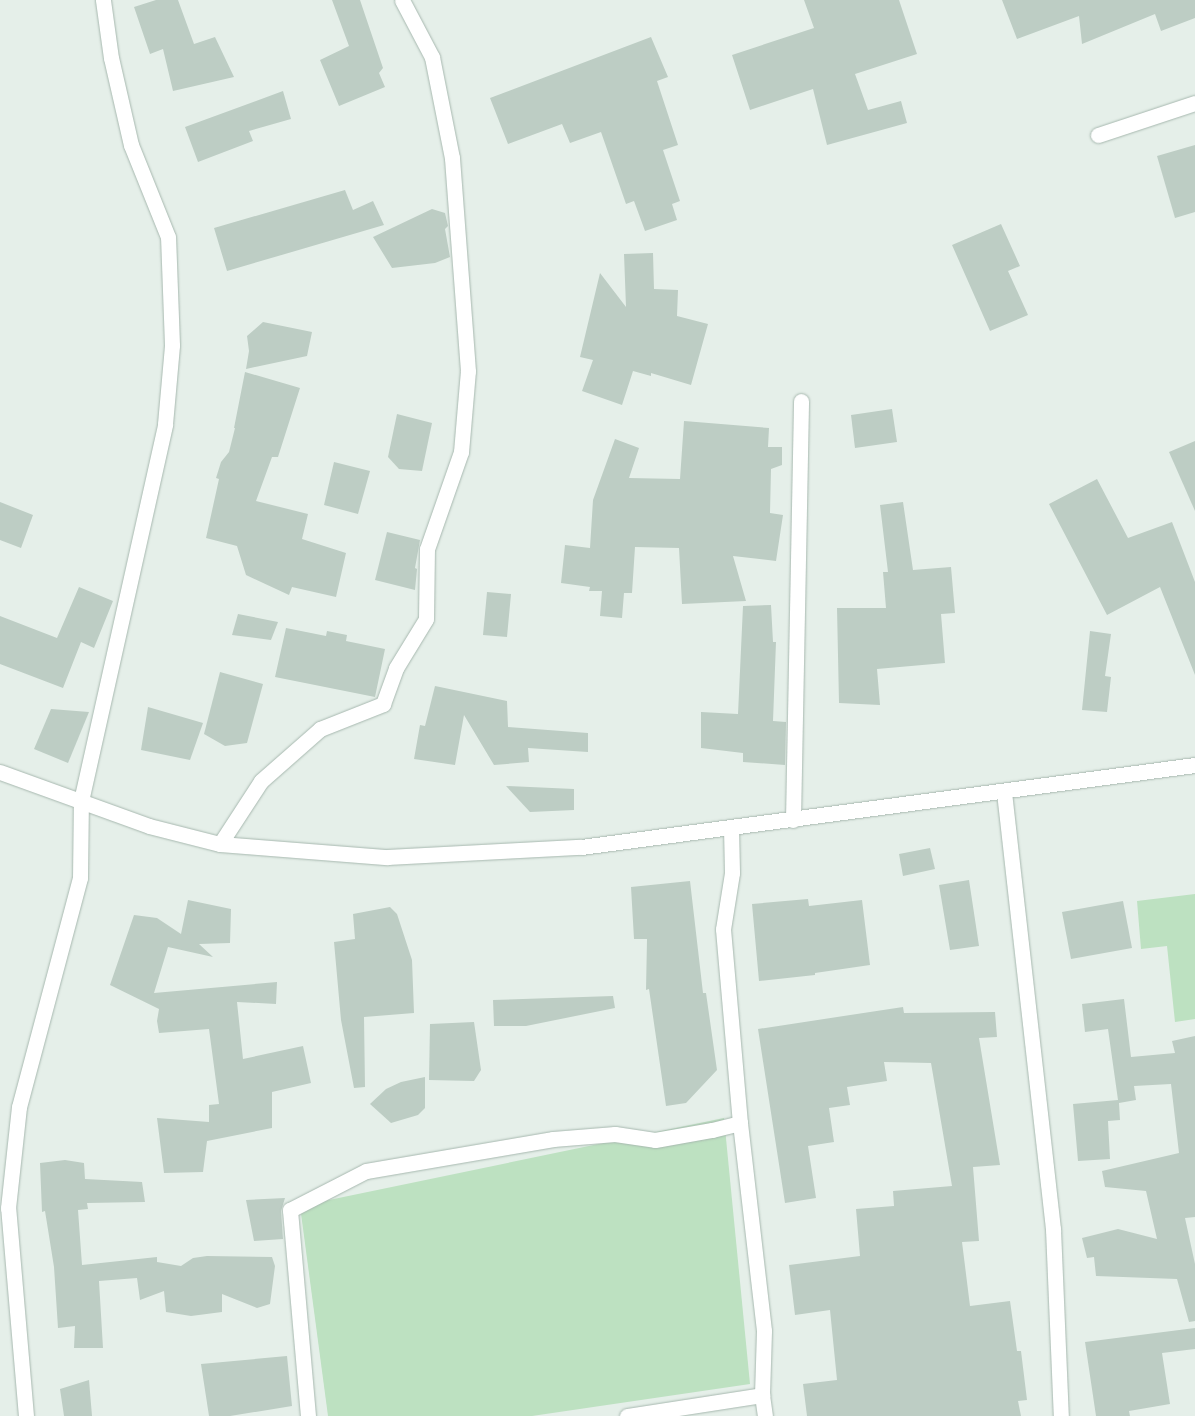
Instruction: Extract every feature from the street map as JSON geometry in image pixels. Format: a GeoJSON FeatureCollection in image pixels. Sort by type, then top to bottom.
{"type":"FeatureCollection","features":[{"type":"Feature","properties":{"kind":"street"},"geometry":{"type":"LineString","coordinates":[[26,1416],[8,1208],[19,1107],[80,878],[81,801],[165,424],[172,345],[168,237],[130,145],[111,58],[103,0]]}},
{"type":"Feature","properties":{"kind":"street"},"geometry":{"type":"LineString","coordinates":[[220,844],[261,781],[320,729],[383,704],[396,668],[426,619],[427,549],[461,452],[468,371],[452,158],[432,57],[402,0]]}},
{"type":"Feature","properties":{"kind":"street"},"geometry":{"type":"LineString","coordinates":[[1098,135],[1195,103]]}},
{"type":"Feature","properties":{"kind":"street"},"geometry":{"type":"LineString","coordinates":[[793,820],[801,401]]}},
{"type":"Feature","properties":{"kind":"street"},"geometry":{"type":"LineString","coordinates":[[0,772],[149,826],[220,844],[387,857],[581,847],[1195,765]]}},
{"type":"Feature","properties":{"kind":"street"},"geometry":{"type":"LineString","coordinates":[[1004,792],[1053,1229],[1061,1416]]}},
{"type":"Feature","properties":{"kind":"street"},"geometry":{"type":"LineString","coordinates":[[731,828],[732,873],[723,929],[740,1122],[764,1331],[762,1396],[766,1416]]}},
{"type":"Feature","properties":{"kind":"street"},"geometry":{"type":"LineString","coordinates":[[308,1416],[290,1210],[366,1171],[553,1139],[615,1134],[655,1140],[712,1130],[740,1122]]}},
{"type":"Feature","properties":{"kind":"street"},"geometry":{"type":"LineString","coordinates":[[626,1416],[762,1396]]}},
{"type":"Feature","properties":{"kind":"green space"},"geometry":{"type":"Polygon","coordinates":[[[1195,894],[1195,1019],[1175,1022],[1167,946],[1141,949],[1137,901],[1195,894]]]}},
{"type":"Feature","properties":{"kind":"green space"},"geometry":{"type":"Polygon","coordinates":[[[724,1118],[750,1384],[532,1416],[328,1416],[300,1206],[724,1118]]]}},
{"type":"Feature","properties":{"kind":"building"},"geometry":{"type":"Polygon","coordinates":[[[156,0],[178,0],[194,44],[215,37],[234,77],[173,91],[163,49],[150,54],[134,7],[156,0]]]}},
{"type":"Feature","properties":{"kind":"building"},"geometry":{"type":"Polygon","coordinates":[[[332,0],[360,0],[383,68],[379,73],[385,87],[339,106],[320,60],[349,46],[332,0]]]}},
{"type":"Feature","properties":{"kind":"building"},"geometry":{"type":"Polygon","coordinates":[[[804,0],[899,0],[917,54],[855,74],[868,110],[901,101],[907,123],[827,145],[813,89],[750,110],[732,55],[814,28],[804,0]]]}},
{"type":"Feature","properties":{"kind":"building"},"geometry":{"type":"Polygon","coordinates":[[[1002,0],[1195,0],[1195,18],[1161,31],[1155,14],[1082,44],[1079,16],[1017,39],[1002,0]]]}},
{"type":"Feature","properties":{"kind":"building"},"geometry":{"type":"Polygon","coordinates":[[[651,37],[668,77],[657,81],[678,145],[663,150],[680,201],[672,204],[677,220],[645,231],[634,201],[626,204],[601,132],[570,143],[562,124],[508,144],[490,98],[651,37]]]}},
{"type":"Feature","properties":{"kind":"building"},"geometry":{"type":"Polygon","coordinates":[[[283,91],[291,119],[249,131],[253,141],[198,162],[185,127],[283,91]]]}},
{"type":"Feature","properties":{"kind":"building"},"geometry":{"type":"Polygon","coordinates":[[[1195,145],[1195,212],[1175,218],[1157,156],[1195,145]]]}},
{"type":"Feature","properties":{"kind":"building"},"geometry":{"type":"Polygon","coordinates":[[[345,190],[353,210],[373,201],[384,225],[227,271],[214,228],[345,190]]]}},
{"type":"Feature","properties":{"kind":"building"},"geometry":{"type":"Polygon","coordinates":[[[432,209],[445,213],[448,226],[445,229],[450,257],[435,263],[392,268],[373,237],[432,209]]]}},
{"type":"Feature","properties":{"kind":"building"},"geometry":{"type":"Polygon","coordinates":[[[1001,224],[1020,266],[1008,271],[1028,315],[990,331],[952,245],[1001,224]]]}},
{"type":"Feature","properties":{"kind":"building"},"geometry":{"type":"Polygon","coordinates":[[[653,253],[654,289],[678,290],[677,316],[708,324],[691,385],[651,373],[651,376],[633,371],[622,405],[582,391],[593,360],[580,357],[600,273],[626,307],[624,254],[653,253]]]}},
{"type":"Feature","properties":{"kind":"building"},"geometry":{"type":"Polygon","coordinates":[[[263,322],[312,332],[307,356],[246,369],[249,351],[247,336],[263,322]]]}},
{"type":"Feature","properties":{"kind":"building"},"geometry":{"type":"Polygon","coordinates":[[[245,372],[300,388],[278,457],[272,457],[256,501],[308,514],[302,539],[346,553],[336,597],[292,587],[289,595],[246,575],[237,546],[206,538],[219,479],[216,478],[221,462],[229,452],[245,372]]]}},
{"type":"Feature","properties":{"kind":"building"},"geometry":{"type":"Polygon","coordinates":[[[892,409],[897,442],[855,448],[851,415],[892,409]]]}},
{"type":"Feature","properties":{"kind":"building"},"geometry":{"type":"Polygon","coordinates":[[[397,414],[432,423],[422,471],[399,469],[388,457],[397,414]]]}},
{"type":"Feature","properties":{"kind":"building"},"geometry":{"type":"Polygon","coordinates":[[[684,421],[769,428],[768,447],[782,447],[782,465],[771,469],[770,513],[783,515],[776,561],[733,556],[746,601],[682,604],[679,548],[635,547],[632,593],[624,593],[622,618],[600,616],[602,591],[589,591],[590,587],[561,583],[565,545],[590,548],[593,500],[615,439],[639,448],[629,478],[680,479],[684,421]]]}},
{"type":"Feature","properties":{"kind":"building"},"geometry":{"type":"Polygon","coordinates":[[[1195,441],[1195,511],[1169,452],[1195,441]]]}},
{"type":"Feature","properties":{"kind":"building"},"geometry":{"type":"Polygon","coordinates":[[[334,462],[370,471],[358,514],[324,505],[334,462]]]}},
{"type":"Feature","properties":{"kind":"building"},"geometry":{"type":"Polygon","coordinates":[[[1097,479],[1128,538],[1172,522],[1195,582],[1195,675],[1160,587],[1107,615],[1049,504],[1097,479]]]}},
{"type":"Feature","properties":{"kind":"building"},"geometry":{"type":"Polygon","coordinates":[[[0,502],[33,515],[21,548],[0,540],[0,502]]]}},
{"type":"Feature","properties":{"kind":"building"},"geometry":{"type":"Polygon","coordinates":[[[903,502],[913,570],[951,567],[955,613],[941,614],[945,663],[877,669],[880,705],[839,703],[837,608],[886,608],[883,572],[888,572],[880,505],[903,502]]]}},
{"type":"Feature","properties":{"kind":"building"},"geometry":{"type":"Polygon","coordinates":[[[387,532],[420,540],[415,568],[417,569],[415,590],[375,580],[387,532]]]}},
{"type":"Feature","properties":{"kind":"building"},"geometry":{"type":"Polygon","coordinates":[[[79,587],[113,601],[94,648],[81,642],[63,688],[0,664],[0,616],[57,638],[79,587]]]}},
{"type":"Feature","properties":{"kind":"building"},"geometry":{"type":"Polygon","coordinates":[[[487,592],[511,594],[507,637],[483,635],[487,592]]]}},
{"type":"Feature","properties":{"kind":"building"},"geometry":{"type":"Polygon","coordinates":[[[771,605],[773,642],[776,642],[773,721],[786,722],[785,765],[743,762],[743,753],[701,748],[701,712],[738,714],[743,606],[771,605]]]}},
{"type":"Feature","properties":{"kind":"building"},"geometry":{"type":"Polygon","coordinates":[[[238,614],[278,622],[271,640],[232,635],[238,614]]]}},
{"type":"Feature","properties":{"kind":"building"},"geometry":{"type":"Polygon","coordinates":[[[286,628],[326,636],[327,631],[347,635],[346,641],[385,649],[375,697],[275,677],[286,628]]]}},
{"type":"Feature","properties":{"kind":"building"},"geometry":{"type":"Polygon","coordinates":[[[1090,631],[1111,634],[1105,676],[1111,677],[1107,712],[1082,710],[1090,631]]]}},
{"type":"Feature","properties":{"kind":"building"},"geometry":{"type":"Polygon","coordinates":[[[220,672],[263,684],[247,743],[225,746],[204,734],[220,672]]]}},
{"type":"Feature","properties":{"kind":"building"},"geometry":{"type":"Polygon","coordinates":[[[435,686],[507,701],[508,727],[588,733],[588,752],[528,748],[529,762],[494,765],[464,715],[455,765],[414,759],[420,725],[425,726],[435,686]]]}},
{"type":"Feature","properties":{"kind":"building"},"geometry":{"type":"Polygon","coordinates":[[[148,707],[203,723],[190,760],[141,750],[148,707]]]}},
{"type":"Feature","properties":{"kind":"building"},"geometry":{"type":"Polygon","coordinates":[[[51,709],[89,712],[68,763],[34,749],[51,709]]]}},
{"type":"Feature","properties":{"kind":"building"},"geometry":{"type":"Polygon","coordinates":[[[506,786],[574,789],[574,810],[530,812],[506,786]]]}},
{"type":"Feature","properties":{"kind":"building"},"geometry":{"type":"Polygon","coordinates":[[[930,848],[935,869],[903,876],[899,854],[930,848]]]}},
{"type":"Feature","properties":{"kind":"building"},"geometry":{"type":"Polygon","coordinates":[[[969,880],[979,946],[950,950],[939,885],[969,880]]]}},
{"type":"Feature","properties":{"kind":"building"},"geometry":{"type":"Polygon","coordinates":[[[690,881],[703,993],[706,993],[717,1070],[686,1103],[666,1106],[649,989],[646,990],[647,939],[634,939],[631,887],[690,881]]]}},
{"type":"Feature","properties":{"kind":"building"},"geometry":{"type":"Polygon","coordinates":[[[808,899],[809,906],[862,900],[870,965],[815,973],[815,975],[759,981],[752,904],[808,899]]]}},
{"type":"Feature","properties":{"kind":"building"},"geometry":{"type":"Polygon","coordinates":[[[188,900],[231,909],[230,943],[199,944],[213,957],[168,947],[154,993],[277,982],[276,1004],[237,1002],[243,1059],[303,1046],[311,1083],[272,1092],[272,1128],[207,1141],[203,1172],[164,1173],[157,1118],[209,1122],[209,1105],[219,1104],[209,1029],[159,1033],[157,1021],[159,1009],[110,985],[134,915],[157,918],[181,934],[188,900]]]}},
{"type":"Feature","properties":{"kind":"building"},"geometry":{"type":"Polygon","coordinates":[[[1123,901],[1132,948],[1071,959],[1062,912],[1123,901]]]}},
{"type":"Feature","properties":{"kind":"building"},"geometry":{"type":"Polygon","coordinates":[[[390,907],[397,914],[412,960],[414,1013],[364,1017],[365,1087],[354,1088],[341,1020],[334,942],[355,939],[353,914],[390,907]]]}},
{"type":"Feature","properties":{"kind":"building"},"geometry":{"type":"Polygon","coordinates":[[[613,996],[615,1008],[526,1026],[494,1026],[493,1000],[613,996]]]}},
{"type":"Feature","properties":{"kind":"building"},"geometry":{"type":"Polygon","coordinates":[[[1124,999],[1131,1057],[1175,1053],[1172,1041],[1195,1036],[1195,1217],[1185,1218],[1195,1264],[1195,1321],[1189,1322],[1177,1279],[1096,1276],[1094,1257],[1087,1258],[1082,1238],[1118,1229],[1157,1239],[1146,1191],[1105,1187],[1102,1171],[1179,1153],[1171,1084],[1134,1086],[1136,1100],[1119,1103],[1120,1120],[1108,1121],[1110,1159],[1078,1161],[1073,1104],[1118,1100],[1108,1029],[1085,1032],[1082,1004],[1124,999]]]}},
{"type":"Feature","properties":{"kind":"building"},"geometry":{"type":"Polygon","coordinates":[[[903,1007],[904,1013],[995,1012],[997,1037],[979,1038],[1000,1165],[973,1167],[979,1241],[962,1242],[970,1306],[1010,1301],[1017,1351],[1021,1351],[1027,1400],[1018,1401],[1021,1416],[807,1416],[803,1384],[837,1380],[830,1310],[795,1315],[789,1265],[860,1256],[856,1209],[894,1206],[893,1191],[952,1186],[931,1063],[884,1062],[887,1081],[847,1087],[850,1105],[829,1108],[834,1142],[808,1146],[816,1198],[785,1203],[758,1029],[903,1007]]]}},
{"type":"Feature","properties":{"kind":"building"},"geometry":{"type":"Polygon","coordinates":[[[474,1022],[481,1070],[474,1081],[429,1080],[430,1024],[474,1022]]]}},
{"type":"Feature","properties":{"kind":"building"},"geometry":{"type":"Polygon","coordinates":[[[425,1077],[425,1108],[418,1115],[391,1123],[370,1104],[386,1089],[401,1082],[425,1077]]]}},
{"type":"Feature","properties":{"kind":"building"},"geometry":{"type":"Polygon","coordinates":[[[65,1160],[84,1163],[85,1179],[142,1182],[145,1202],[87,1203],[88,1209],[78,1210],[82,1265],[157,1257],[157,1262],[181,1266],[193,1258],[207,1256],[272,1257],[275,1266],[270,1304],[257,1308],[222,1294],[222,1312],[191,1316],[166,1312],[164,1291],[140,1300],[137,1278],[99,1281],[103,1348],[74,1348],[75,1326],[58,1328],[54,1267],[45,1211],[42,1212],[40,1163],[65,1160]]]}},
{"type":"Feature","properties":{"kind":"building"},"geometry":{"type":"Polygon","coordinates":[[[285,1198],[281,1211],[283,1239],[254,1241],[246,1200],[285,1198]]]}},
{"type":"Feature","properties":{"kind":"building"},"geometry":{"type":"Polygon","coordinates":[[[1195,1328],[1195,1349],[1162,1353],[1170,1404],[1129,1411],[1130,1416],[1096,1416],[1085,1342],[1195,1328]]]}},
{"type":"Feature","properties":{"kind":"building"},"geometry":{"type":"Polygon","coordinates":[[[287,1356],[292,1406],[230,1416],[209,1416],[201,1364],[287,1356]]]}},
{"type":"Feature","properties":{"kind":"building"},"geometry":{"type":"Polygon","coordinates":[[[89,1380],[92,1416],[64,1416],[60,1389],[89,1380]]]}}]}
